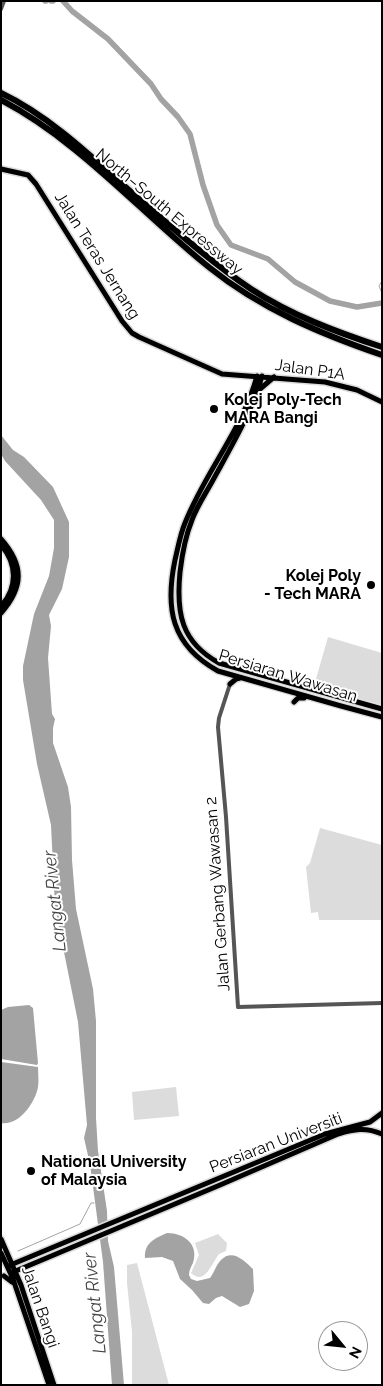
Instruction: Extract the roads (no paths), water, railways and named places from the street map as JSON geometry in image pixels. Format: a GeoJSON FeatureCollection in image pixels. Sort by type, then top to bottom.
{"type":"FeatureCollection","features":[{"type":"Feature","properties":{"kind":"highway","name":"North–South Expressway"},"geometry":{"type":"LineString","coordinates":[[1,93],[34,112],[75,142],[200,251],[252,290],[303,317],[356,339],[382,347]]}},
{"type":"Feature","properties":{"kind":"highway","name":"North–South Expressway"},"geometry":{"type":"LineString","coordinates":[[1,100],[34,120],[60,140],[143,209],[190,252],[241,290],[264,305],[304,324],[382,355]]}},
{"type":"Feature","properties":{"kind":"main road","name":"Jalan Teras Jernang"},"geometry":{"type":"LineString","coordinates":[[1,169],[28,175],[36,184],[132,333],[222,374],[259,376]]}},
{"type":"Feature","properties":{"kind":"main road"},"geometry":{"type":"LineString","coordinates":[[238,375],[250,379],[255,390],[274,377]]}},
{"type":"Feature","properties":{"kind":"main road","name":"Jalan P1A"},"geometry":{"type":"LineString","coordinates":[[259,376],[312,380],[344,386],[382,402]]}},
{"type":"Feature","properties":{"kind":"main road","name":"Persiaran Wawasan"},"geometry":{"type":"LineString","coordinates":[[259,376],[255,390],[229,450],[194,515],[185,540],[178,589],[178,603],[184,628],[198,648],[208,657],[219,663],[382,709]]}},
{"type":"Feature","properties":{"kind":"main road","name":"Persiaran Wawasan"},"geometry":{"type":"LineString","coordinates":[[255,390],[192,506],[184,525],[177,550],[170,596],[174,620],[185,644],[197,657],[207,665],[226,674],[232,681],[241,678],[309,698],[382,716]]}},
{"type":"Feature","properties":{"kind":"main road"},"geometry":{"type":"LineString","coordinates":[[220,456],[229,450],[229,438]]}},
{"type":"Feature","properties":{"kind":"main road"},"geometry":{"type":"LineString","coordinates":[[194,515],[192,506],[198,504],[203,498]]}},
{"type":"Feature","properties":{"kind":"main road"},"geometry":{"type":"LineString","coordinates":[[1,539],[16,560],[19,581],[12,600],[1,613]]}},
{"type":"Feature","properties":{"kind":"main road"},"geometry":{"type":"LineString","coordinates":[[1,545],[12,561],[14,571],[11,590],[1,606]]}},
{"type":"Feature","properties":{"kind":"main road"},"geometry":{"type":"LineString","coordinates":[[178,589],[170,596],[178,603]]}},
{"type":"Feature","properties":{"kind":"main road"},"geometry":{"type":"LineString","coordinates":[[294,702],[298,698],[309,698]]}},
{"type":"Feature","properties":{"kind":"main road"},"geometry":{"type":"LineString","coordinates":[[325,1137],[340,1126],[365,1120],[373,1116],[382,1108]]}},
{"type":"Feature","properties":{"kind":"main road","name":"Persiaran Universiti"},"geometry":{"type":"LineString","coordinates":[[7,1266],[325,1137],[370,1122],[382,1113]]}},
{"type":"Feature","properties":{"kind":"main road","name":"Persiaran Universiti"},"geometry":{"type":"LineString","coordinates":[[13,1272],[139,1220],[325,1137],[363,1129],[382,1136]]}},
{"type":"Feature","properties":{"kind":"main road","name":"Jalan Bangi"},"geometry":{"type":"LineString","coordinates":[[1,1239],[7,1266],[18,1278],[54,1385]]}},
{"type":"Feature","properties":{"kind":"main road","name":"Jalan Bangi"},"geometry":{"type":"LineString","coordinates":[[1,1253],[6,1257]]}},
{"type":"Feature","properties":{"kind":"main road"},"geometry":{"type":"LineString","coordinates":[[7,1266],[6,1257],[24,1259]]}},
{"type":"Feature","properties":{"kind":"main road"},"geometry":{"type":"LineString","coordinates":[[18,1278],[21,1271],[28,1266]]}},
{"type":"Feature","properties":{"kind":"main road","name":"Jalan Bangi"},"geometry":{"type":"LineString","coordinates":[[13,1272],[14,1284],[49,1385]]}},
{"type":"Feature","properties":{"kind":"main road"},"geometry":{"type":"LineString","coordinates":[[4,1276],[14,1284]]}},
{"type":"Feature","properties":{"kind":"street"},"geometry":{"type":"LineString","coordinates":[[1,9],[4,1]]}},
{"type":"Feature","properties":{"kind":"street","name":"Jalan Gerbang Wawasan 2"},"geometry":{"type":"LineString","coordinates":[[236,669],[219,718],[218,727],[238,1007],[382,1003]]}},
{"type":"Feature","properties":{"kind":"water","name":"Langat River"},"geometry":{"type":"Polygon","coordinates":[[[1,435],[13,450],[24,457],[53,487],[69,522],[69,557],[62,589],[49,615],[51,626],[48,658],[52,714],[55,719],[53,743],[68,787],[71,807],[72,860],[76,909],[93,989],[96,1021],[98,1151],[107,1211],[108,1241],[114,1267],[124,1385],[112,1385],[103,1262],[90,1164],[84,1138],[87,1125],[78,1022],[55,907],[51,825],[37,764],[23,680],[23,666],[34,614],[49,576],[54,548],[54,520],[41,500],[5,461],[1,454],[1,435]]]}},
{"type":"Feature","properties":{"kind":"water"},"geometry":{"type":"Polygon","coordinates":[[[29,1005],[33,1008],[37,1065],[1,1059],[1,1010],[8,1007],[29,1005]]]}},
{"type":"Feature","properties":{"kind":"water"},"geometry":{"type":"Polygon","coordinates":[[[1,1062],[38,1067],[38,1087],[30,1106],[20,1117],[8,1123],[1,1123],[1,1062]]]}},
{"type":"Feature","properties":{"kind":"water"},"geometry":{"type":"Polygon","coordinates":[[[167,1233],[180,1235],[189,1241],[192,1246],[194,1257],[189,1273],[191,1279],[197,1281],[210,1278],[219,1262],[230,1255],[238,1257],[253,1269],[254,1291],[249,1304],[240,1307],[222,1296],[209,1304],[203,1303],[180,1279],[173,1261],[162,1257],[145,1258],[148,1245],[167,1233]]]}},
{"type":"Feature","properties":{"kind":"waterway"},"geometry":{"type":"LineString","coordinates":[[63,1],[72,11],[108,39],[151,84],[190,134],[203,185],[217,225],[231,245],[268,259],[295,282],[330,301],[357,307],[382,303]]}},
{"type":"Feature","properties":{"kind":"waterway"},"geometry":{"type":"LineString","coordinates":[[382,281],[379,286],[382,293]]}},
{"type":"Feature","properties":{"kind":"waterway"},"geometry":{"type":"LineString","coordinates":[[18,1251],[80,1224],[91,1203],[94,1203]]}},
{"type":"Feature","properties":{"kind":"place","name":"Kolej Poly-Tech MARA Bangi"},"geometry":{"type":"Point","coordinates":[214,409]}},
{"type":"Feature","properties":{"kind":"place","name":"Kolej Poly - Tech MARA"},"geometry":{"type":"Point","coordinates":[371,585]}},
{"type":"Feature","properties":{"kind":"place","name":"National University of Malaysia"},"geometry":{"type":"Point","coordinates":[31,1171]}}]}
